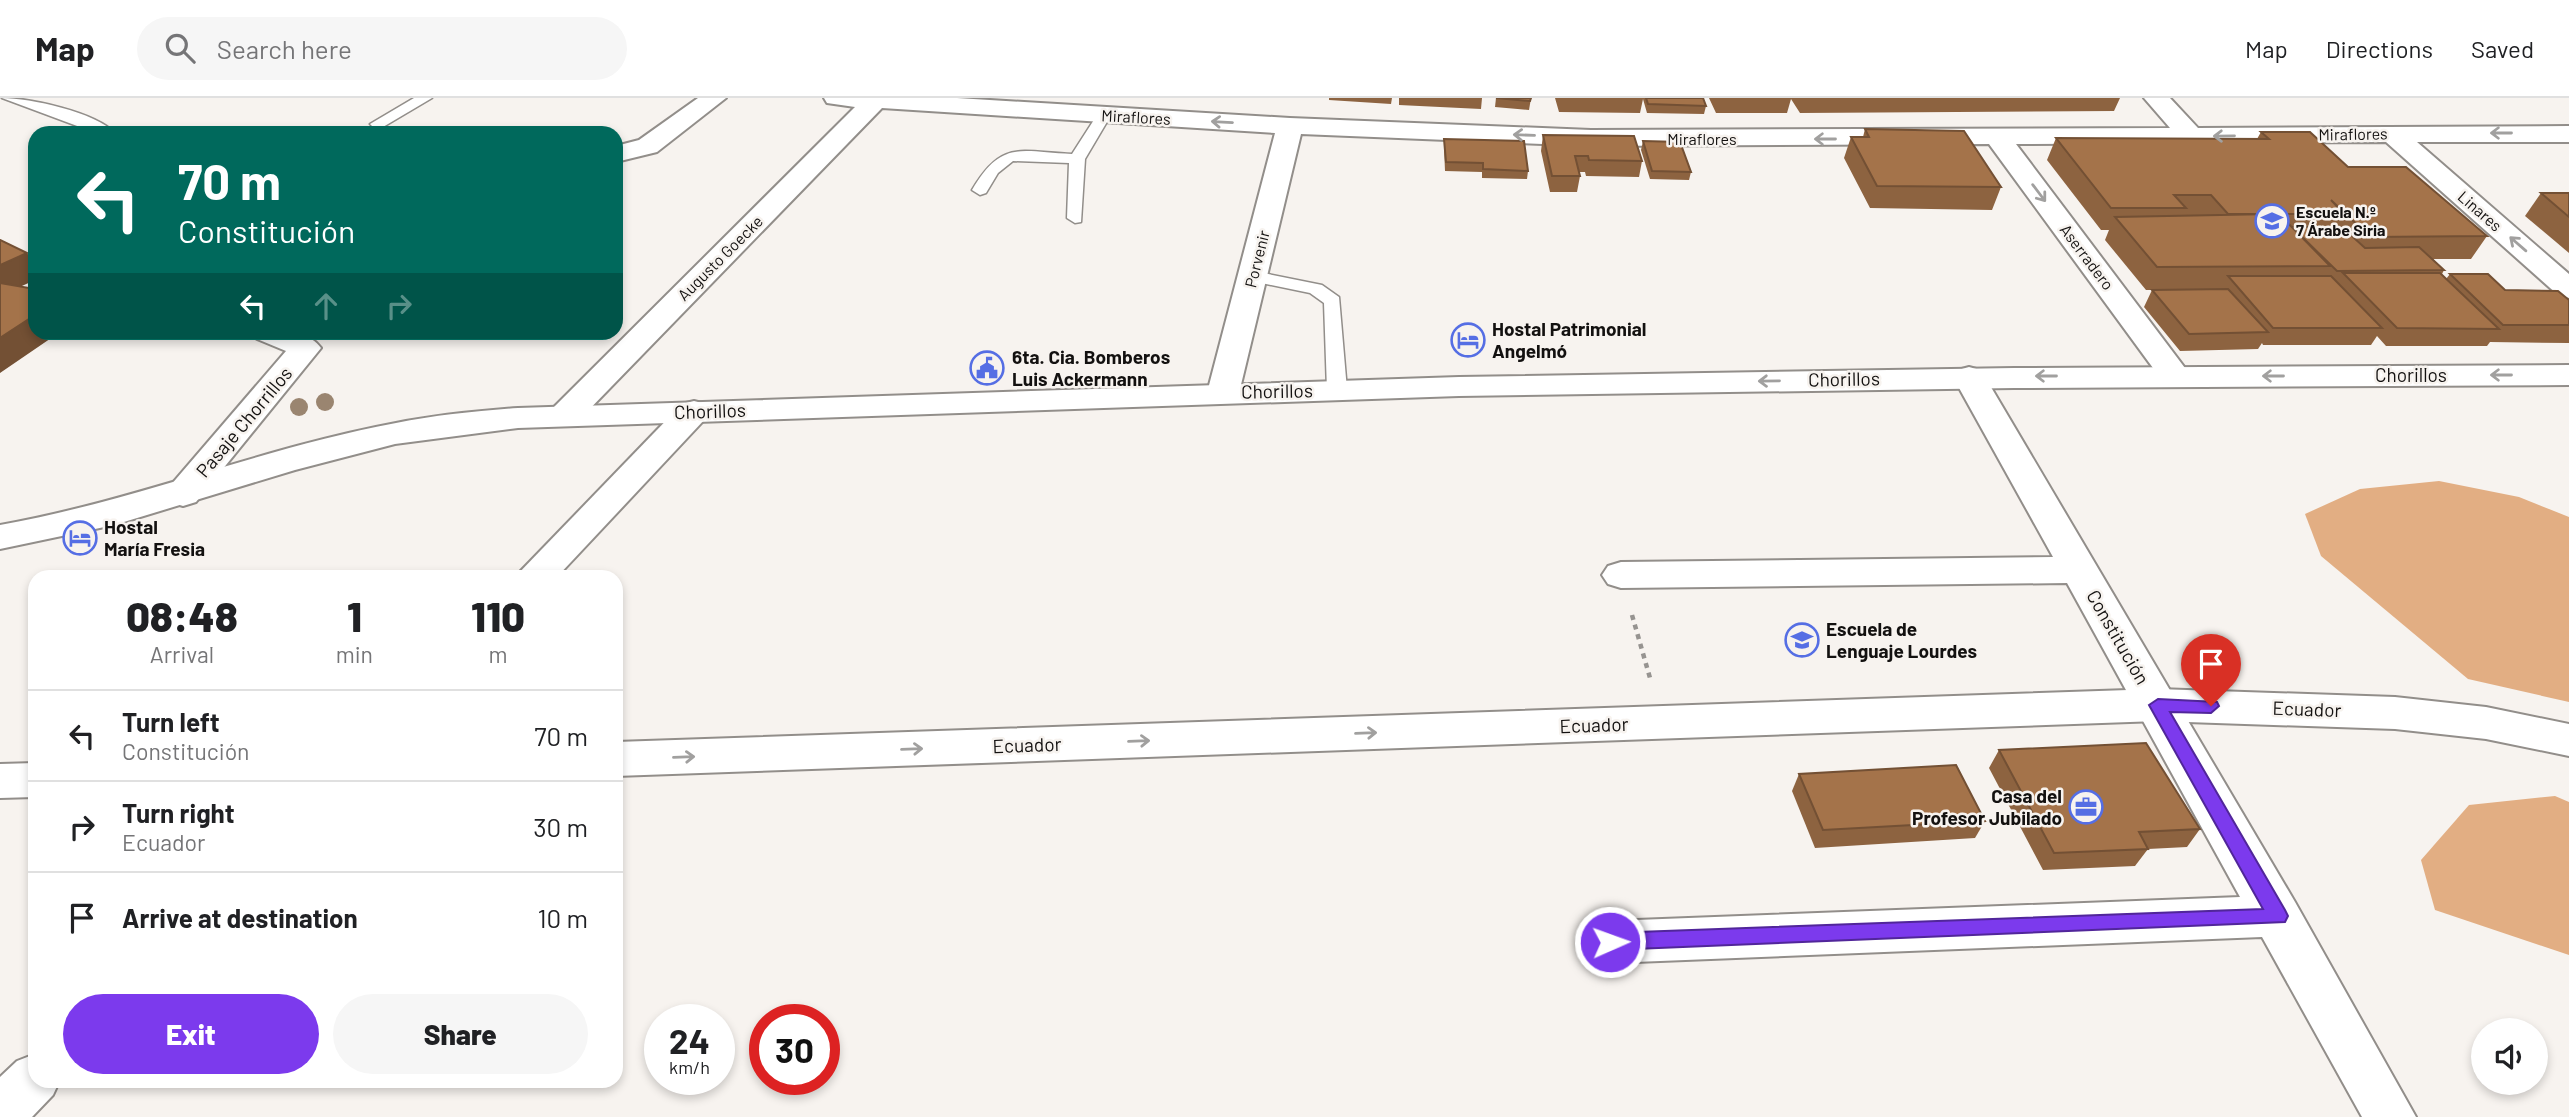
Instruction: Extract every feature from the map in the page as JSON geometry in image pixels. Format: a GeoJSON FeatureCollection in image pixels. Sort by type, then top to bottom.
{"type":"FeatureCollection","features":[{"type":"Feature","properties":{"kind":"street"},"geometry":{"type":"LineString","coordinates":[[623,152],[648,146],[714,98]]}},
{"type":"Feature","properties":{"kind":"street","name":"Miraflores"},"geometry":{"type":"LineString","coordinates":[[836,98],[1104,115],[1144,107],[1290,126],[1591,138],[2569,134]]}},
{"type":"Feature","properties":{"kind":"street"},"geometry":{"type":"LineString","coordinates":[[2156,98],[2192,136]]}},
{"type":"Feature","properties":{"kind":"street","name":"Augusto Goecke"},"geometry":{"type":"LineString","coordinates":[[565,415],[875,101]]}},
{"type":"Feature","properties":{"kind":"street","name":"Porvenir"},"geometry":{"type":"LineString","coordinates":[[1223,393],[1290,126]]}},
{"type":"Feature","properties":{"kind":"street","name":"Linares"},"geometry":{"type":"LineString","coordinates":[[2391,134],[2569,289]]}},
{"type":"Feature","properties":{"kind":"street","name":"Aserradero"},"geometry":{"type":"LineString","coordinates":[[1998,138],[2175,376]]}},
{"type":"Feature","properties":{"kind":"street","name":"Pasaje Chorrillos"},"geometry":{"type":"LineString","coordinates":[[183,494],[305,348],[286,340]]}},
{"type":"Feature","properties":{"kind":"street","name":"Chorillos"},"geometry":{"type":"LineString","coordinates":[[0,537],[89,520],[302,457],[394,434],[445,425],[565,415],[1223,393],[1969,377],[2569,375]]}},
{"type":"Feature","properties":{"kind":"street","name":"Constitución"},"geometry":{"type":"LineString","coordinates":[[1969,377],[2390,1117]]}},
{"type":"Feature","properties":{"kind":"street"},"geometry":{"type":"LineString","coordinates":[[541,570],[694,411]]}},
{"type":"Feature","properties":{"kind":"street"},"geometry":{"type":"LineString","coordinates":[[1621,575],[2080,569]]}},
{"type":"Feature","properties":{"kind":"street","name":"Ecuador"},"geometry":{"type":"LineString","coordinates":[[623,759],[2158,705],[2395,713],[2486,723],[2569,740]]}},
{"type":"Feature","properties":{"kind":"street"},"geometry":{"type":"LineString","coordinates":[[0,781],[28,780]]}},
{"type":"Feature","properties":{"kind":"street"},"geometry":{"type":"LineString","coordinates":[[1610,942],[2278,916]]}},
{"type":"Feature","properties":{"kind":"street"},"geometry":{"type":"LineString","coordinates":[[0,1113],[28,1085]]}},
{"type":"Feature","properties":{"kind":"lane"},"geometry":{"type":"LineString","coordinates":[[9,98],[94,126]]}},
{"type":"Feature","properties":{"kind":"lane"},"geometry":{"type":"LineString","coordinates":[[377,124],[425,98]]}},
{"type":"Feature","properties":{"kind":"lane"},"geometry":{"type":"LineString","coordinates":[[1075,218],[1077,159],[1104,115]]}},
{"type":"Feature","properties":{"kind":"lane"},"geometry":{"type":"LineString","coordinates":[[980,190],[996,163],[1011,156],[1077,159]]}},
{"type":"Feature","properties":{"kind":"lane"},"geometry":{"type":"LineString","coordinates":[[1252,276],[1316,289],[1333,301],[1338,390]]}},
{"type":"Feature","properties":{"kind":"path"},"geometry":{"type":"LineString","coordinates":[[1621,575],[1663,722]]}},
{"type":"Feature","properties":{"kind":"shaded area"},"geometry":{"type":"Polygon","coordinates":[[[2439,481],[2519,497],[2569,517],[2569,702],[2468,679],[2321,556],[2305,514],[2360,489],[2439,481]]]}},
{"type":"Feature","properties":{"kind":"shaded area"},"geometry":{"type":"Polygon","coordinates":[[[2555,796],[2569,802],[2569,955],[2435,910],[2421,860],[2469,805],[2555,796]]]}},
{"type":"Feature","properties":{"kind":"building"},"geometry":{"type":"Polygon","coordinates":[[[1496,98],[1531,98],[1530,101],[1496,98]]]}},
{"type":"Feature","properties":{"kind":"building"},"geometry":{"type":"Polygon","coordinates":[[[1646,98],[1703,98],[1706,106],[1648,104],[1646,98]]]}},
{"type":"Feature","properties":{"kind":"building"},"geometry":{"type":"Polygon","coordinates":[[[1865,129],[1964,131],[2001,187],[1877,186],[1851,137],[1869,137],[1865,129]]]}},
{"type":"Feature","properties":{"kind":"building"},"geometry":{"type":"Polygon","coordinates":[[[2261,132],[2310,132],[2348,167],[2406,167],[2487,236],[2370,237],[2331,200],[2344,214],[2279,214],[2330,266],[2157,267],[2115,217],[2273,214],[2228,214],[2211,195],[2174,195],[2186,208],[2111,208],[2056,138],[2269,139],[2261,132]]]}},
{"type":"Feature","properties":{"kind":"building"},"geometry":{"type":"Polygon","coordinates":[[[1543,135],[1634,136],[1642,161],[1589,160],[1588,156],[1575,156],[1580,176],[1552,176],[1543,135]]]}},
{"type":"Feature","properties":{"kind":"building"},"geometry":{"type":"Polygon","coordinates":[[[1444,139],[1524,141],[1528,171],[1483,169],[1483,163],[1446,162],[1444,139]]]}},
{"type":"Feature","properties":{"kind":"building"},"geometry":{"type":"Polygon","coordinates":[[[1643,141],[1680,142],[1691,172],[1652,171],[1643,141]]]}},
{"type":"Feature","properties":{"kind":"building"},"geometry":{"type":"Polygon","coordinates":[[[2541,193],[2569,193],[2569,217],[2541,193]]]}},
{"type":"Feature","properties":{"kind":"building"},"geometry":{"type":"Polygon","coordinates":[[[2292,227],[2342,227],[2365,248],[2419,247],[2444,270],[2337,271],[2292,227]]]}},
{"type":"Feature","properties":{"kind":"building"},"geometry":{"type":"Polygon","coordinates":[[[0,240],[27,253],[0,265],[0,240]]]}},
{"type":"Feature","properties":{"kind":"building"},"geometry":{"type":"Polygon","coordinates":[[[2343,273],[2440,273],[2499,329],[2397,328],[2343,273]]]}},
{"type":"Feature","properties":{"kind":"building"},"geometry":{"type":"Polygon","coordinates":[[[2450,274],[2488,274],[2505,290],[2558,291],[2569,300],[2569,325],[2503,325],[2450,274]]]}},
{"type":"Feature","properties":{"kind":"building"},"geometry":{"type":"Polygon","coordinates":[[[2228,276],[2331,276],[2382,328],[2273,328],[2228,276]]]}},
{"type":"Feature","properties":{"kind":"building"},"geometry":{"type":"Polygon","coordinates":[[[0,283],[28,288],[28,320],[0,338],[0,283]]]}},
{"type":"Feature","properties":{"kind":"building"},"geometry":{"type":"Polygon","coordinates":[[[2228,289],[2268,332],[2189,334],[2152,290],[2228,289]]]}},
{"type":"Feature","properties":{"kind":"building","name":"Casa del Profesor Jubilado"},"geometry":{"type":"Polygon","coordinates":[[[2146,743],[2200,829],[2139,832],[2148,849],[2054,853],[1999,750],[2146,743]]]}},
{"type":"Feature","properties":{"kind":"building"},"geometry":{"type":"Polygon","coordinates":[[[1956,765],[1985,821],[1823,830],[1799,774],[1956,765]]]}},
{"type":"Feature","properties":{"kind":"place","name":"Escuela N.º 7 Árabe Siria"},"geometry":{"type":"Point","coordinates":[2272,221]}},
{"type":"Feature","properties":{"kind":"place","name":"Hostal Patrimonial Angelmó"},"geometry":{"type":"Point","coordinates":[1468,340]}},
{"type":"Feature","properties":{"kind":"place","name":"6ta. Cia. Bomberos Luis Ackermann"},"geometry":{"type":"Point","coordinates":[987,368]}},
{"type":"Feature","properties":{"kind":"place","name":"Hostal María Fresia"},"geometry":{"type":"Point","coordinates":[80,538]}},
{"type":"Feature","properties":{"kind":"place","name":"Escuela de Lenguaje Lourdes"},"geometry":{"type":"Point","coordinates":[1802,640]}},
{"type":"Feature","properties":{"kind":"place","name":"Casa del Profesor Jubilado"},"geometry":{"type":"Point","coordinates":[2086,807]}},
{"type":"Feature","properties":{"kind":"route"},"geometry":{"type":"LineString","coordinates":[[1610,942],[2278,916],[2158,705],[2211,706]]}}]}
